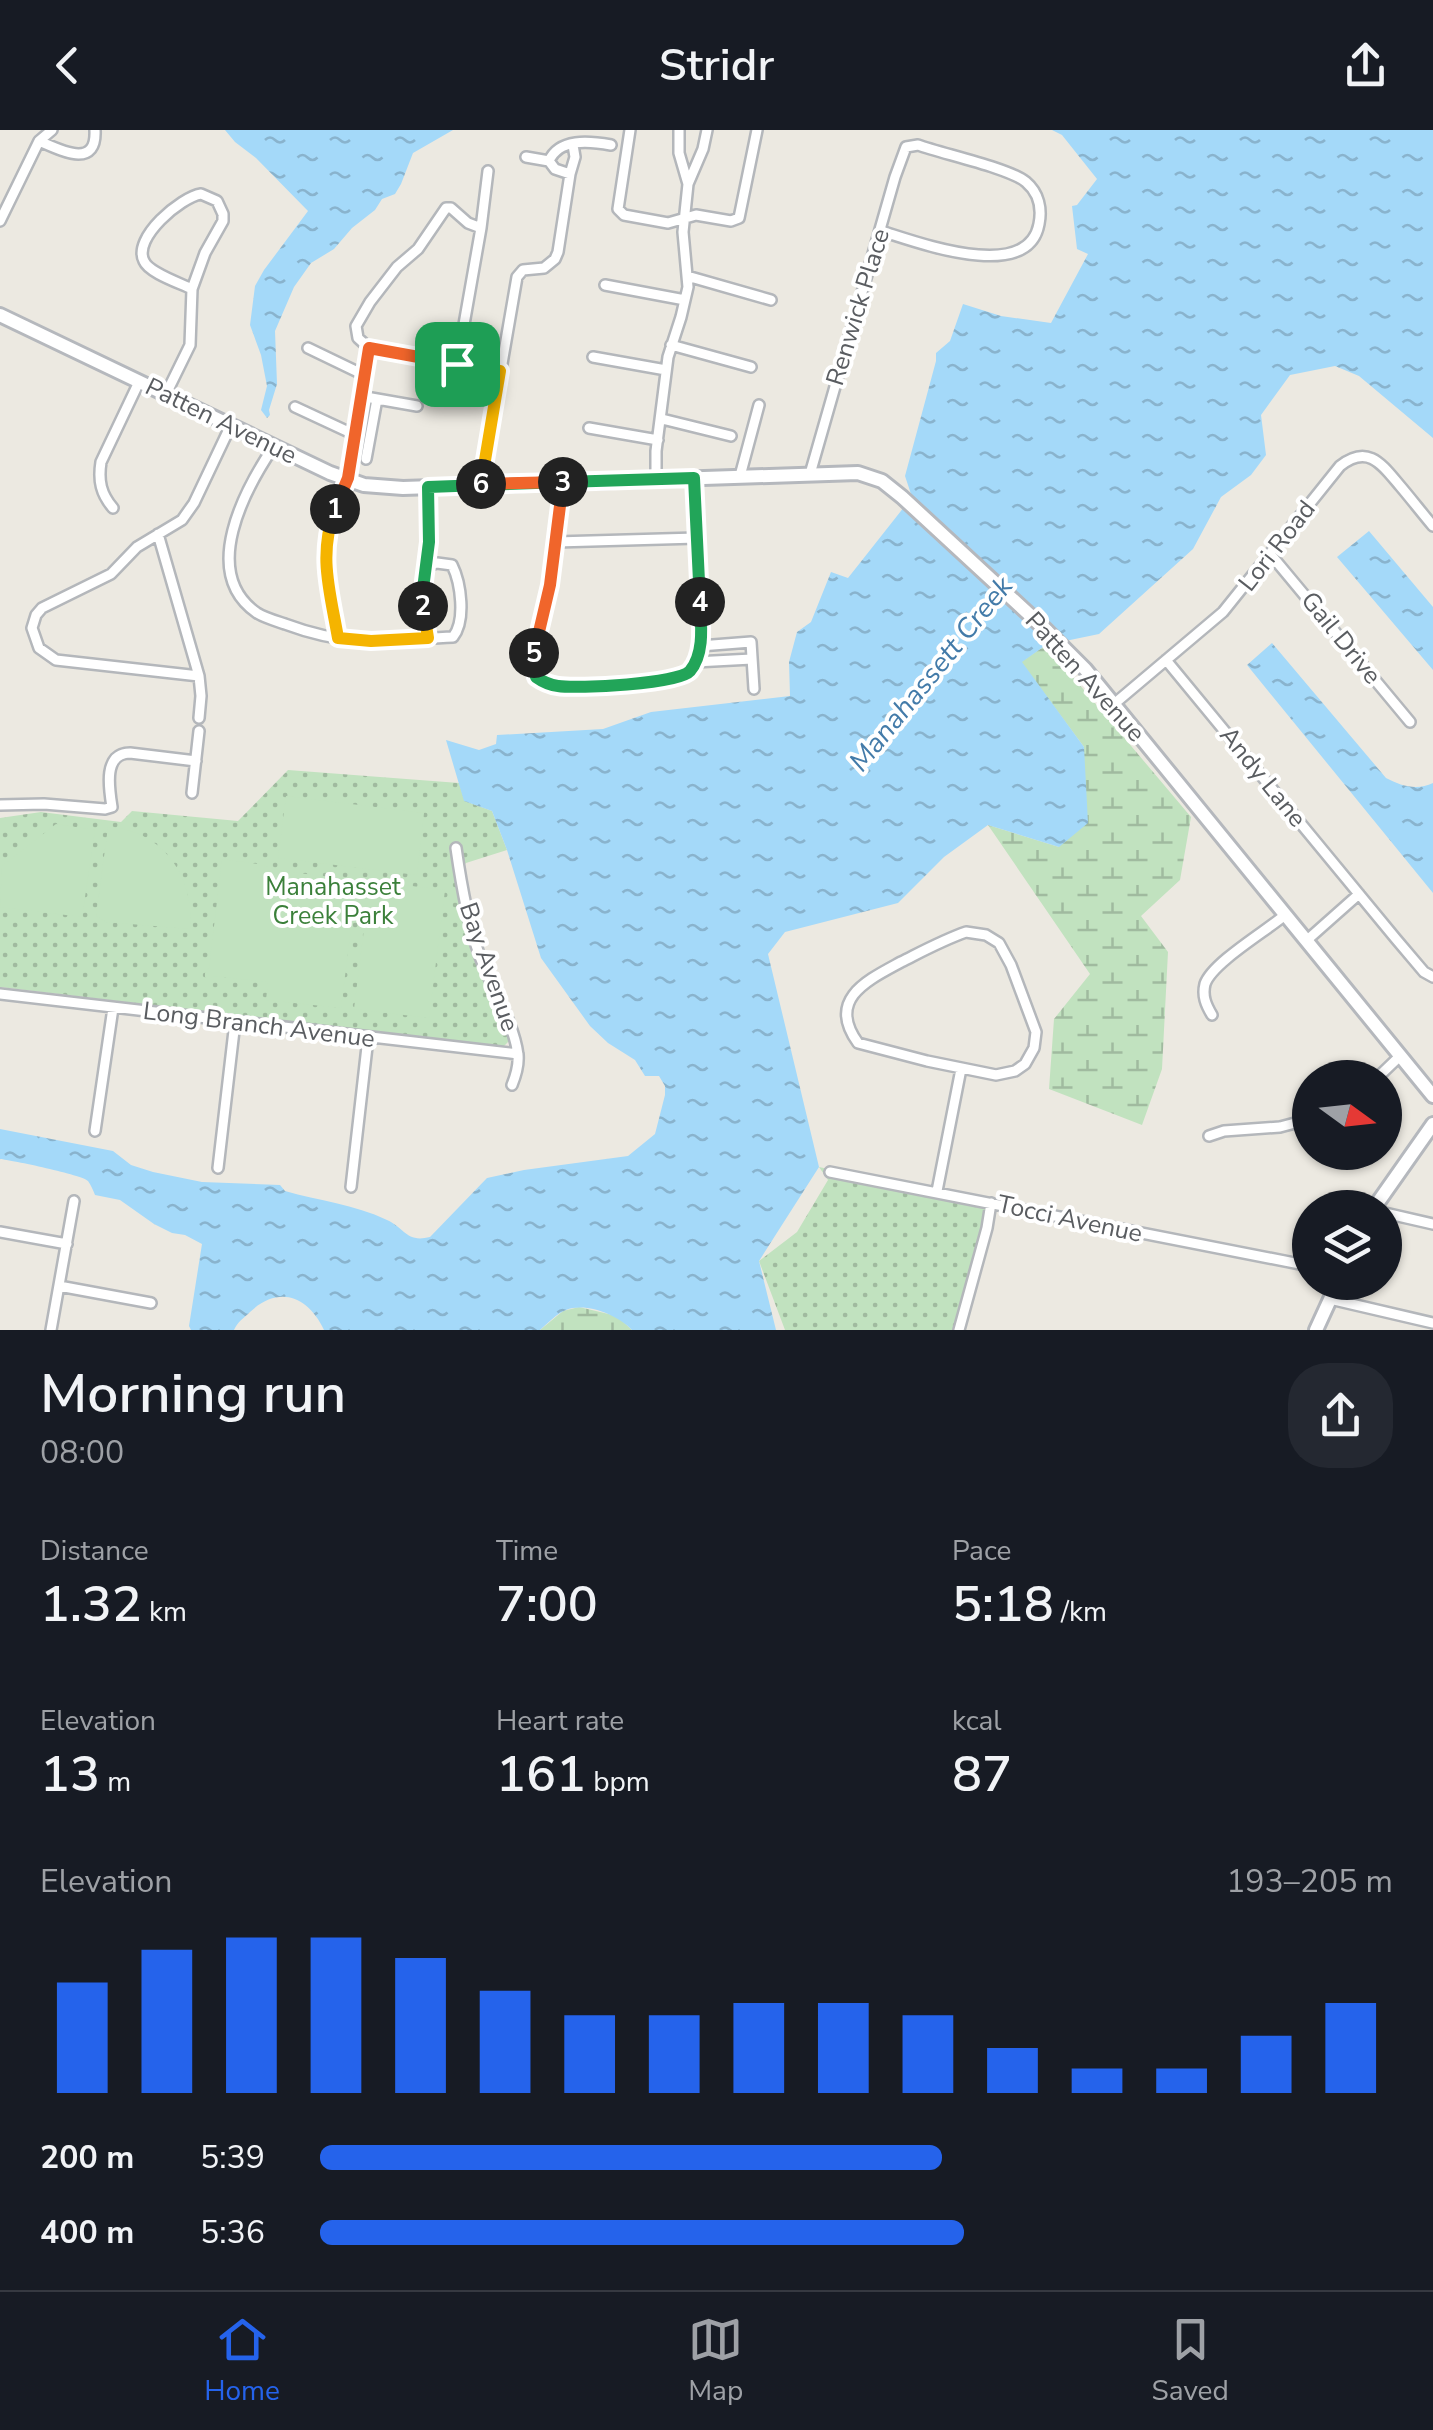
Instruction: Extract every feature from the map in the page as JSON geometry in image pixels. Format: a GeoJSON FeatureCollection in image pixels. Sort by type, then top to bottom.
{"type":"FeatureCollection","features":[{"type":"Feature","properties":{"kind":"street"},"geometry":{"type":"LineString","coordinates":[[0,221],[40,141],[52,130]]}},
{"type":"Feature","properties":{"kind":"street"},"geometry":{"type":"LineString","coordinates":[[40,141],[78,155],[90,150],[95,130]]}},
{"type":"Feature","properties":{"kind":"street"},"geometry":{"type":"LineString","coordinates":[[630,130],[618,209],[624,215],[668,223],[696,215],[731,221],[739,218],[758,130]]}},
{"type":"Feature","properties":{"kind":"street"},"geometry":{"type":"LineString","coordinates":[[679,130],[688,184]]}},
{"type":"Feature","properties":{"kind":"street"},"geometry":{"type":"LineString","coordinates":[[656,479],[666,370],[685,300],[684,218],[688,184],[708,130]]}},
{"type":"Feature","properties":{"kind":"street"},"geometry":{"type":"LineString","coordinates":[[549,161],[560,147],[587,141],[610,145]]}},
{"type":"Feature","properties":{"kind":"street","name":"Renwick Place"},"geometry":{"type":"LineString","coordinates":[[810,474],[904,151],[918,144],[1017,176],[1032,188],[1039,202],[1036,237],[1024,249],[1003,256],[953,251],[881,231]]}},
{"type":"Feature","properties":{"kind":"street"},"geometry":{"type":"LineString","coordinates":[[481,484],[517,277],[522,270],[544,268],[558,252],[575,157],[573,146]]}},
{"type":"Feature","properties":{"kind":"street"},"geometry":{"type":"LineString","coordinates":[[526,157],[549,161],[555,169],[570,174]]}},
{"type":"Feature","properties":{"kind":"street"},"geometry":{"type":"LineString","coordinates":[[457,364],[488,171]]}},
{"type":"Feature","properties":{"kind":"street"},"geometry":{"type":"LineString","coordinates":[[166,394],[190,345],[192,289],[205,252],[223,221],[221,207],[206,194],[188,198],[156,224],[142,252],[149,268],[192,289]]}},
{"type":"Feature","properties":{"kind":"street"},"geometry":{"type":"LineString","coordinates":[[481,228],[468,224],[450,208],[444,210],[418,249],[382,285],[356,326],[358,338],[369,348],[500,371]]}},
{"type":"Feature","properties":{"kind":"street"},"geometry":{"type":"LineString","coordinates":[[687,276],[771,300]]}},
{"type":"Feature","properties":{"kind":"street"},"geometry":{"type":"LineString","coordinates":[[605,285],[685,300]]}},
{"type":"Feature","properties":{"kind":"street","name":"Patten Avenue"},"geometry":{"type":"LineString","coordinates":[[0,315],[330,473],[364,485],[428,487],[810,474],[862,474],[882,481],[1070,653],[1433,1096]]}},
{"type":"Feature","properties":{"kind":"street"},"geometry":{"type":"LineString","coordinates":[[672,345],[751,367]]}},
{"type":"Feature","properties":{"kind":"street"},"geometry":{"type":"LineString","coordinates":[[308,348],[364,375]]}},
{"type":"Feature","properties":{"kind":"street"},"geometry":{"type":"LineString","coordinates":[[338,638],[325,555],[329,525],[348,478],[369,348]]}},
{"type":"Feature","properties":{"kind":"street"},"geometry":{"type":"LineString","coordinates":[[593,357],[666,370]]}},
{"type":"Feature","properties":{"kind":"street"},"geometry":{"type":"LineString","coordinates":[[114,508],[103,496],[99,472],[139,382]]}},
{"type":"Feature","properties":{"kind":"street"},"geometry":{"type":"LineString","coordinates":[[360,396],[417,406]]}},
{"type":"Feature","properties":{"kind":"street"},"geometry":{"type":"LineString","coordinates":[[366,459],[377,399]]}},
{"type":"Feature","properties":{"kind":"street"},"geometry":{"type":"LineString","coordinates":[[740,476],[760,405]]}},
{"type":"Feature","properties":{"kind":"street"},"geometry":{"type":"LineString","coordinates":[[295,407],[354,434]]}},
{"type":"Feature","properties":{"kind":"street"},"geometry":{"type":"LineString","coordinates":[[662,419],[731,436]]}},
{"type":"Feature","properties":{"kind":"street"},"geometry":{"type":"LineString","coordinates":[[199,676],[56,660],[42,652],[32,624],[40,609],[111,574],[137,547],[182,520],[230,426]]}},
{"type":"Feature","properties":{"kind":"street"},"geometry":{"type":"LineString","coordinates":[[588,428],[658,440]]}},
{"type":"Feature","properties":{"kind":"street"},"geometry":{"type":"LineString","coordinates":[[274,446],[239,507],[230,550],[233,580],[247,604],[261,615],[338,638],[371,641],[455,636],[460,601],[456,573],[452,565],[427,566]]}},
{"type":"Feature","properties":{"kind":"street","name":"Lori Road"},"geometry":{"type":"LineString","coordinates":[[1114,704],[1224,612],[1340,466],[1356,457],[1380,463],[1433,526]]}},
{"type":"Feature","properties":{"kind":"street"},"geometry":{"type":"LineString","coordinates":[[563,482],[550,585],[533,656],[536,677],[562,687],[678,678],[690,671],[700,646],[694,478]]}},
{"type":"Feature","properties":{"kind":"street"},"geometry":{"type":"LineString","coordinates":[[428,487],[423,598],[428,638]]}},
{"type":"Feature","properties":{"kind":"street"},"geometry":{"type":"LineString","coordinates":[[158,534],[199,676],[199,718]]}},
{"type":"Feature","properties":{"kind":"street"},"geometry":{"type":"LineString","coordinates":[[556,542],[697,538]]}},
{"type":"Feature","properties":{"kind":"street","name":"Gail Drive"},"geometry":{"type":"LineString","coordinates":[[1271,555],[1410,722]]}},
{"type":"Feature","properties":{"kind":"street"},"geometry":{"type":"LineString","coordinates":[[700,646],[751,642],[754,688]]}},
{"type":"Feature","properties":{"kind":"street"},"geometry":{"type":"LineString","coordinates":[[695,662],[752,659]]}},
{"type":"Feature","properties":{"kind":"street","name":"Andy Lane"},"geometry":{"type":"LineString","coordinates":[[1166,660],[1424,972],[1433,977]]}},
{"type":"Feature","properties":{"kind":"street"},"geometry":{"type":"LineString","coordinates":[[192,793],[199,731]]}},
{"type":"Feature","properties":{"kind":"street"},"geometry":{"type":"LineString","coordinates":[[0,806],[44,804],[98,810],[112,807],[110,776],[116,756],[130,753],[196,760]]}},
{"type":"Feature","properties":{"kind":"street","name":"Bay Avenue"},"geometry":{"type":"LineString","coordinates":[[456,848],[478,952],[514,1037],[518,1070],[512,1085]]}},
{"type":"Feature","properties":{"kind":"street"},"geometry":{"type":"LineString","coordinates":[[1306,941],[1359,894]]}},
{"type":"Feature","properties":{"kind":"street"},"geometry":{"type":"LineString","coordinates":[[1212,1015],[1204,998],[1209,977],[1220,964],[1285,916]]}},
{"type":"Feature","properties":{"kind":"street"},"geometry":{"type":"LineString","coordinates":[[975,932],[990,937],[1005,953],[1034,1022],[1036,1042],[1031,1057],[1014,1071],[996,1075],[961,1068],[863,1046],[850,1028],[847,1010],[854,992],[867,980],[946,940],[975,932]]}},
{"type":"Feature","properties":{"kind":"street","name":"Long Branch Avenue"},"geometry":{"type":"LineString","coordinates":[[0,994],[518,1054]]}},
{"type":"Feature","properties":{"kind":"street"},"geometry":{"type":"LineString","coordinates":[[94,1131],[113,1008]]}},
{"type":"Feature","properties":{"kind":"street"},"geometry":{"type":"LineString","coordinates":[[218,1168],[234,1022]]}},
{"type":"Feature","properties":{"kind":"street"},"geometry":{"type":"LineString","coordinates":[[351,1187],[368,1038]]}},
{"type":"Feature","properties":{"kind":"street"},"geometry":{"type":"LineString","coordinates":[[1396,1060],[1400,1056]]}},
{"type":"Feature","properties":{"kind":"street"},"geometry":{"type":"LineString","coordinates":[[938,1192],[961,1068]]}},
{"type":"Feature","properties":{"kind":"street"},"geometry":{"type":"LineString","coordinates":[[1209,1136],[1292,1124]]}},
{"type":"Feature","properties":{"kind":"street"},"geometry":{"type":"LineString","coordinates":[[1387,1190],[1433,1125]]}},
{"type":"Feature","properties":{"kind":"street","name":"Tocci Avenue"},"geometry":{"type":"LineString","coordinates":[[830,1172],[1292,1262]]}},
{"type":"Feature","properties":{"kind":"street"},"geometry":{"type":"LineString","coordinates":[[51,1330],[74,1201]]}},
{"type":"Feature","properties":{"kind":"street"},"geometry":{"type":"LineString","coordinates":[[959,1330],[991,1203]]}},
{"type":"Feature","properties":{"kind":"street"},"geometry":{"type":"LineString","coordinates":[[1402,1216],[1433,1224]]}},
{"type":"Feature","properties":{"kind":"street"},"geometry":{"type":"LineString","coordinates":[[0,1232],[67,1244]]}},
{"type":"Feature","properties":{"kind":"street"},"geometry":{"type":"LineString","coordinates":[[59,1286],[152,1303]]}},
{"type":"Feature","properties":{"kind":"street"},"geometry":{"type":"LineString","coordinates":[[1316,1330],[1330,1300]]}},
{"type":"Feature","properties":{"kind":"street"},"geometry":{"type":"LineString","coordinates":[[1334,1300],[1433,1323]]}},
{"type":"Feature","properties":{"kind":"green space"},"geometry":{"type":"Polygon","coordinates":[[[1046,645],[1191,817],[1180,880],[1141,916],[1168,952],[1162,1069],[1142,1125],[1049,1089],[1054,1019],[1090,974],[988,825],[1059,847],[1084,747],[1021,662],[1046,645]]]}},
{"type":"Feature","properties":{"kind":"green space","name":"Manahasset Creek Park"},"geometry":{"type":"Polygon","coordinates":[[[288,770],[459,783],[465,801],[492,811],[507,850],[466,863],[454,877],[471,952],[509,1035],[503,1047],[0,987],[0,818],[41,812],[121,822],[132,811],[238,821],[288,770]]]}},
{"type":"Feature","properties":{"kind":"green space"},"geometry":{"type":"Polygon","coordinates":[[[286,796],[424,813],[417,875],[278,858],[286,796]]]}},
{"type":"Feature","properties":{"kind":"green space"},"geometry":{"type":"Polygon","coordinates":[[[56,824],[95,830],[82,917],[0,907],[2,866],[56,824]]]}},
{"type":"Feature","properties":{"kind":"green space"},"geometry":{"type":"Polygon","coordinates":[[[108,827],[145,837],[172,860],[187,892],[190,929],[106,922],[96,916],[108,827]]]}},
{"type":"Feature","properties":{"kind":"green space"},"geometry":{"type":"Polygon","coordinates":[[[222,859],[357,880],[341,1008],[266,1000],[268,982],[205,977],[222,859]]]}},
{"type":"Feature","properties":{"kind":"green space"},"geometry":{"type":"Polygon","coordinates":[[[370,881],[445,890],[429,1018],[354,1009],[370,881]]]}},
{"type":"Feature","properties":{"kind":"green space"},"geometry":{"type":"Polygon","coordinates":[[[819,1167],[992,1205],[957,1330],[785,1330],[759,1261],[797,1232],[828,1180],[819,1167]]]}},
{"type":"Feature","properties":{"kind":"green space"},"geometry":{"type":"Polygon","coordinates":[[[579,1307],[617,1316],[632,1330],[540,1330],[563,1311],[579,1307]]]}},
{"type":"Feature","properties":{"kind":"water"},"geometry":{"type":"Polygon","coordinates":[[[225,130],[453,130],[413,153],[395,194],[382,199],[334,249],[311,263],[294,287],[275,331],[277,384],[267,418],[261,410],[267,386],[250,325],[255,286],[308,211],[225,130]]]}},
{"type":"Feature","properties":{"kind":"water","name":"Manahassett Creek"},"geometry":{"type":"Polygon","coordinates":[[[1052,130],[1433,130],[1433,438],[1359,376],[1335,366],[1290,375],[1261,415],[1266,455],[1251,475],[1221,497],[1193,549],[1099,634],[1046,645],[1022,662],[1084,747],[1088,823],[1059,847],[988,825],[944,857],[898,903],[785,932],[768,954],[819,1167],[759,1261],[776,1330],[632,1330],[610,1315],[574,1308],[562,1312],[540,1330],[324,1330],[310,1309],[292,1298],[282,1297],[261,1304],[234,1330],[191,1330],[202,1244],[154,1224],[120,1200],[95,1195],[83,1178],[0,1159],[0,1129],[113,1151],[131,1165],[202,1182],[280,1185],[285,1191],[375,1215],[411,1236],[422,1238],[430,1237],[487,1178],[628,1156],[655,1134],[665,1086],[659,1076],[645,1076],[635,1060],[590,1026],[541,958],[492,811],[464,801],[446,740],[479,750],[496,744],[497,735],[603,729],[651,712],[790,696],[789,662],[797,632],[811,622],[831,572],[848,578],[912,497],[905,476],[936,353],[950,341],[963,304],[1001,316],[1051,323],[1088,254],[1077,249],[1072,206],[1097,179],[1062,135],[1052,130]]]}},
{"type":"Feature","properties":{"kind":"water"},"geometry":{"type":"Polygon","coordinates":[[[1369,531],[1433,607],[1433,670],[1337,557],[1369,531]]]}},
{"type":"Feature","properties":{"kind":"water"},"geometry":{"type":"Polygon","coordinates":[[[1272,643],[1386,778],[1409,786],[1433,783],[1433,893],[1247,665],[1272,643]]]}},
{"type":"Feature","properties":{"kind":"route"},"geometry":{"type":"LineString","coordinates":[[457,364],[369,348],[346,488],[334,510],[326,540],[326,573],[338,638],[428,638],[423,598],[429,542],[428,487],[481,484],[694,478],[701,639],[697,658],[684,676],[562,687],[536,677],[533,656],[550,585],[563,482],[481,484],[500,371],[457,364]]}}]}
